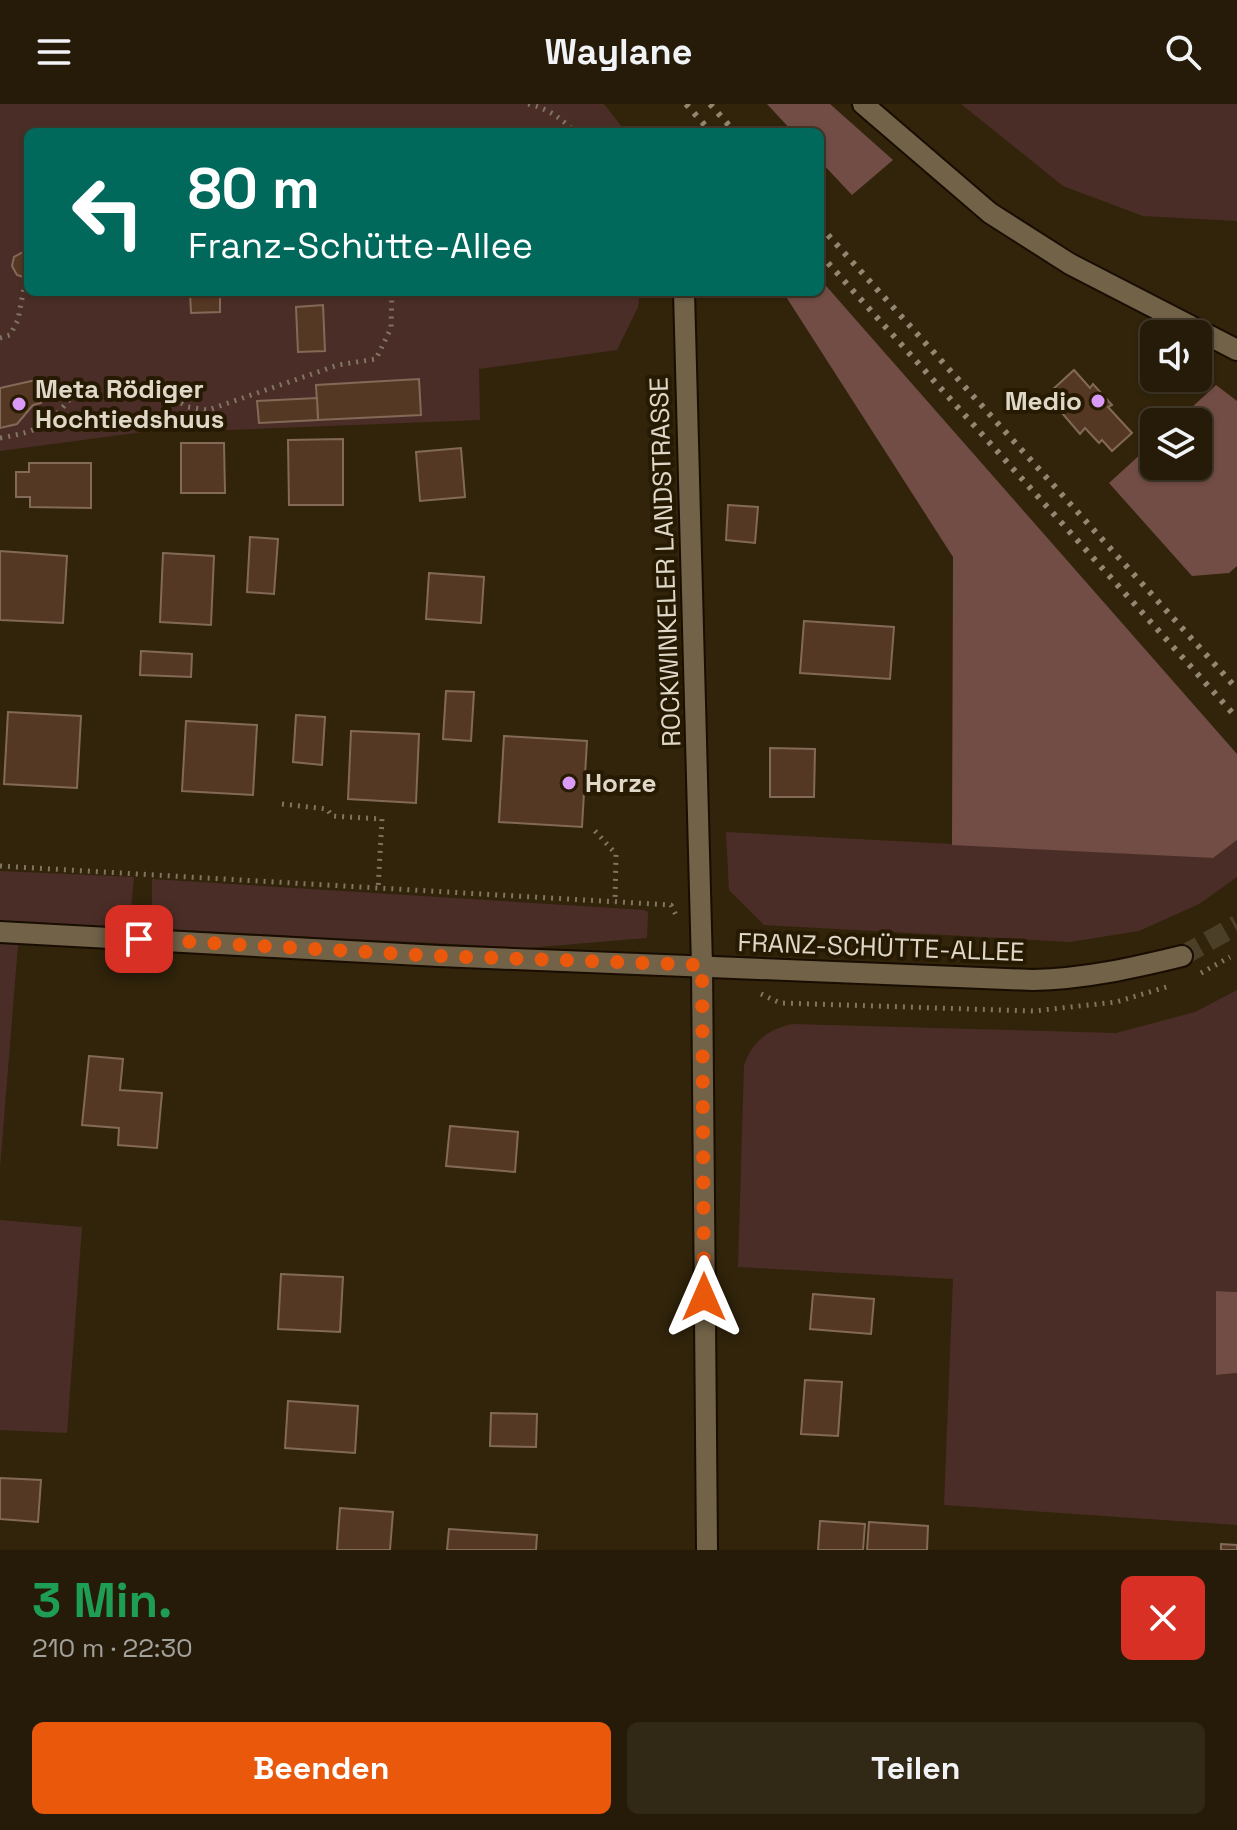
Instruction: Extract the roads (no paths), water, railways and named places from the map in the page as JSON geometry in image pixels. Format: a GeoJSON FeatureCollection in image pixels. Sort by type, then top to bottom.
{"type":"FeatureCollection","features":[{"type":"Feature","properties":{"kind":"main road"},"geometry":{"type":"LineString","coordinates":[[863,104],[990,213],[1070,264],[1237,350]]}},
{"type":"Feature","properties":{"kind":"main road","name":"ROCKWINKELER LANDSTRASSE"},"geometry":{"type":"LineString","coordinates":[[684,296],[702,965],[707,1550]]}},
{"type":"Feature","properties":{"kind":"main road","name":"FRANZ-SCHÜTTE-ALLEE"},"geometry":{"type":"LineString","coordinates":[[0,932],[439,956],[1056,979],[1136,968],[1182,956]]}},
{"type":"Feature","properties":{"kind":"tunnel"},"geometry":{"type":"LineString","coordinates":[[1182,956],[1237,925]]}},
{"type":"Feature","properties":{"kind":"railway"},"geometry":{"type":"LineString","coordinates":[[686,104],[707,128]]}},
{"type":"Feature","properties":{"kind":"railway"},"geometry":{"type":"LineString","coordinates":[[710,104],[731,128]]}},
{"type":"Feature","properties":{"kind":"railway"},"geometry":{"type":"LineString","coordinates":[[824,230],[1237,689]]}},
{"type":"Feature","properties":{"kind":"railway"},"geometry":{"type":"LineString","coordinates":[[824,258],[1237,718]]}},
{"type":"Feature","properties":{"kind":"place","name":"Medio"},"geometry":{"type":"Point","coordinates":[1098,401]}},
{"type":"Feature","properties":{"kind":"place","name":"Meta Rödiger Hochtiedshuus"},"geometry":{"type":"Point","coordinates":[19,404]}},
{"type":"Feature","properties":{"kind":"place","name":"Horze"},"geometry":{"type":"Point","coordinates":[569,783]}}]}
